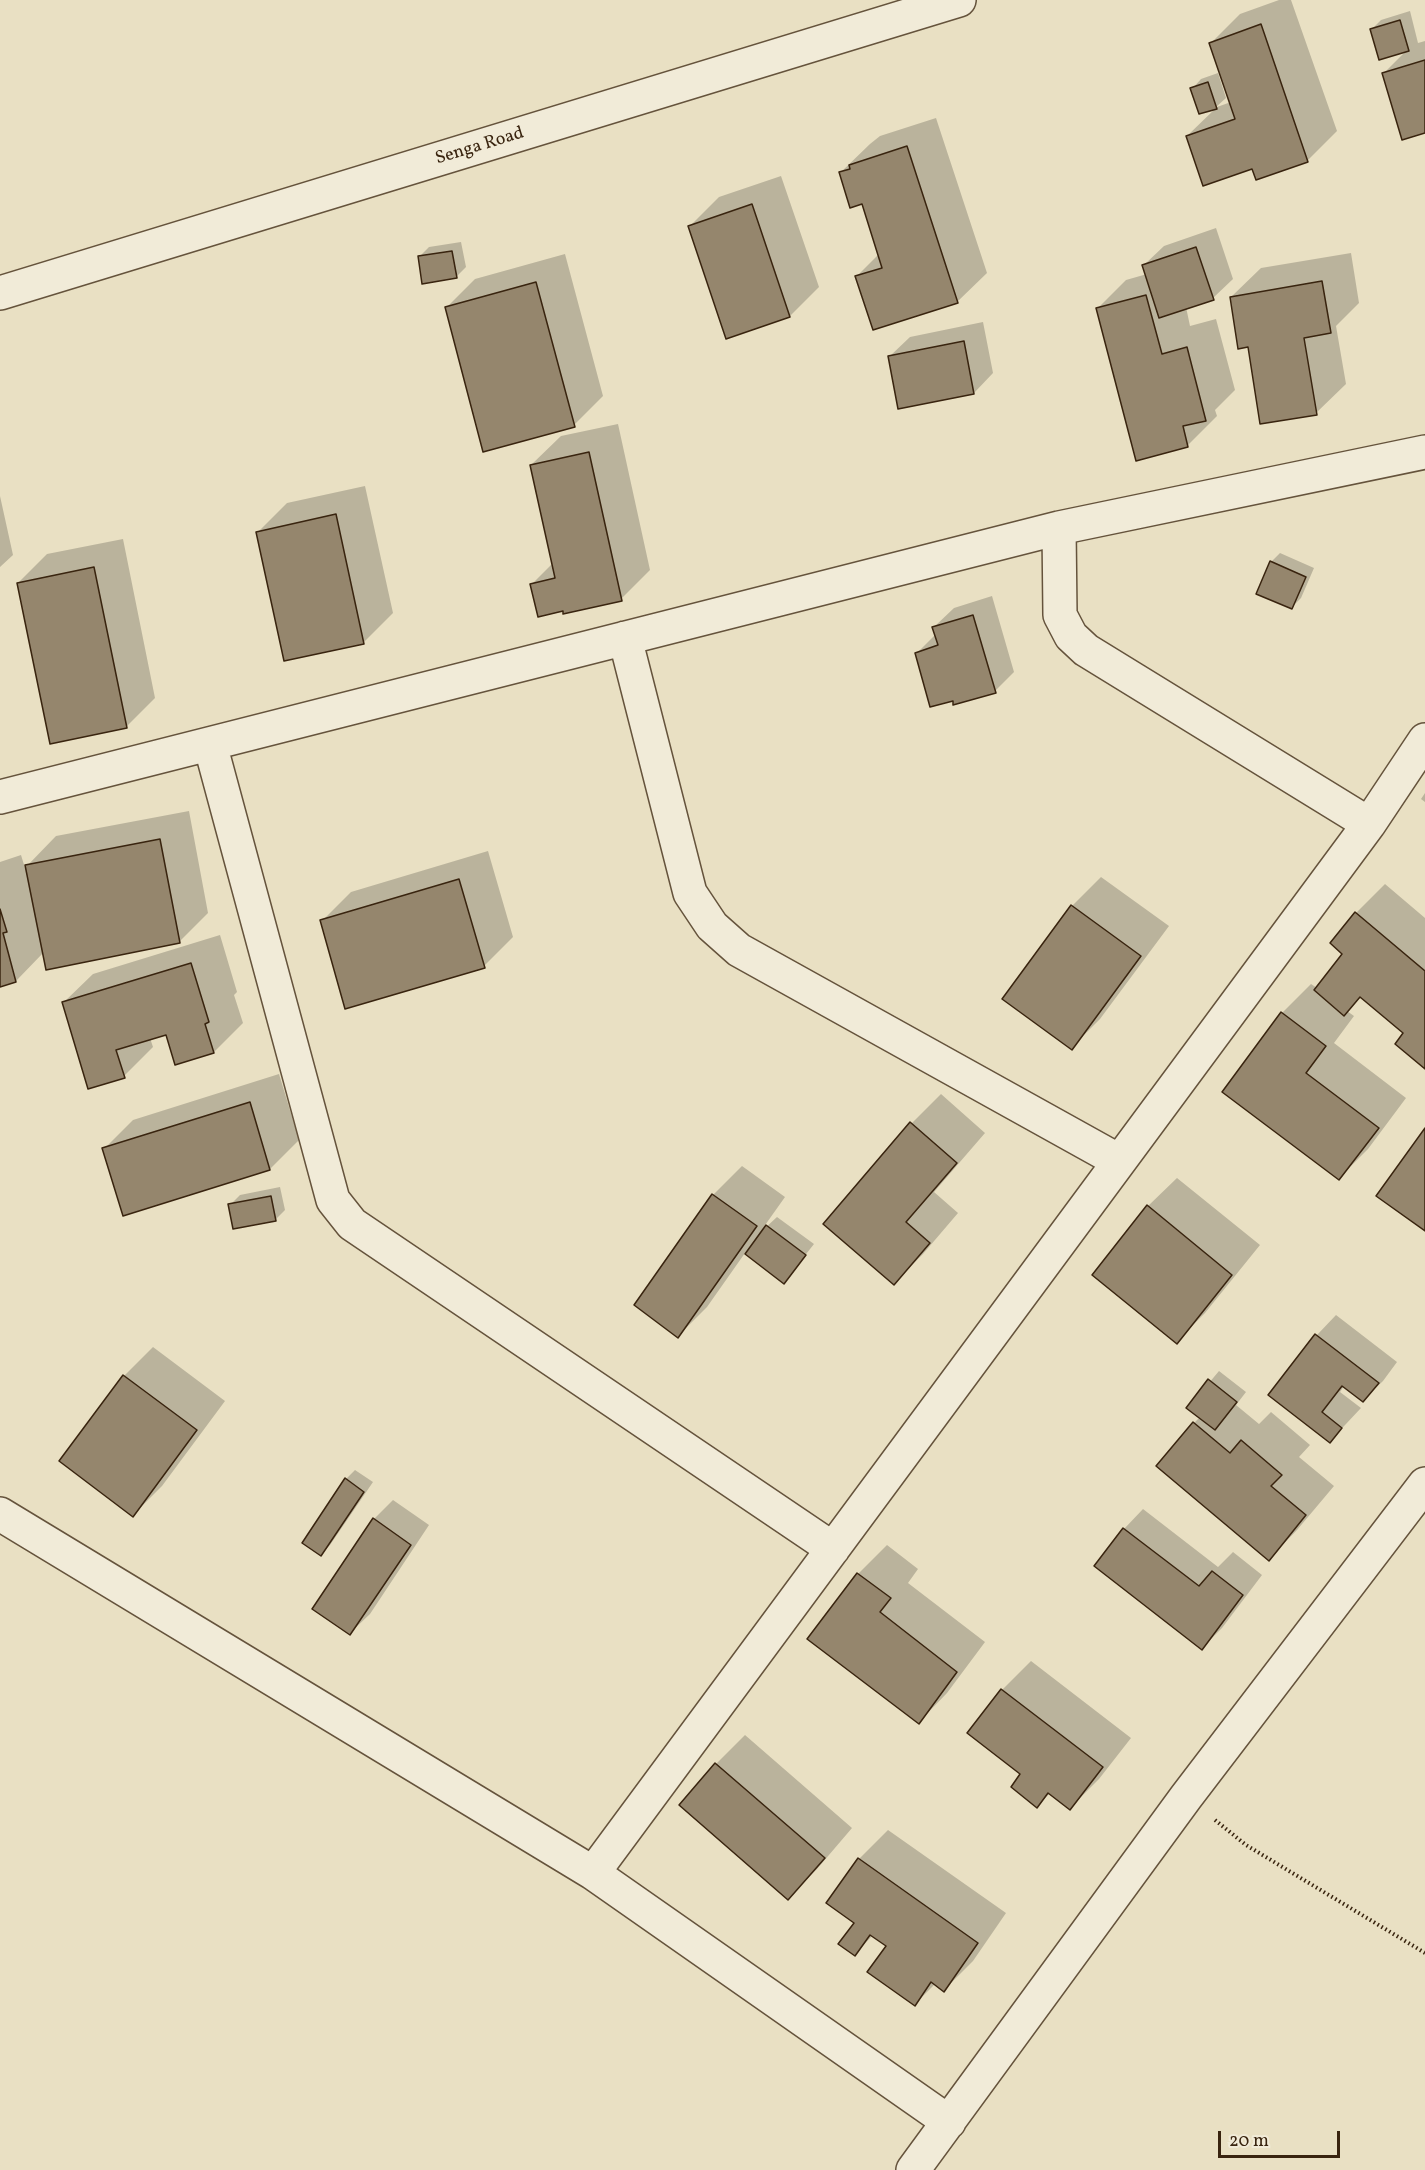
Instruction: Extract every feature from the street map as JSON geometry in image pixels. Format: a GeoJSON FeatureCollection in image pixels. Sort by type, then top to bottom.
{"type":"FeatureCollection","features":[{"type":"Feature","properties":{"kind":"street","name":"Senga Road"},"geometry":{"type":"LineString","coordinates":[[0,293],[959,0]]}},
{"type":"Feature","properties":{"kind":"street"},"geometry":{"type":"LineString","coordinates":[[0,797],[1059,528],[1425,452]]}},
{"type":"Feature","properties":{"kind":"street"},"geometry":{"type":"LineString","coordinates":[[1059,528],[1060,615],[1071,636],[1086,650],[1369,824]]}},
{"type":"Feature","properties":{"kind":"street"},"geometry":{"type":"LineString","coordinates":[[625,638],[690,893],[712,926],[740,950],[1119,1161]]}},
{"type":"Feature","properties":{"kind":"street"},"geometry":{"type":"LineString","coordinates":[[593,1873],[1369,824],[1425,740]]}},
{"type":"Feature","properties":{"kind":"street"},"geometry":{"type":"LineString","coordinates":[[210,744],[333,1200],[352,1224],[833,1549]]}},
{"type":"Feature","properties":{"kind":"street"},"geometry":{"type":"LineString","coordinates":[[913,2170],[1186,1797],[1425,1484]]}},
{"type":"Feature","properties":{"kind":"street"},"geometry":{"type":"LineString","coordinates":[[0,1514],[593,1873],[949,2122]]}},
{"type":"Feature","properties":{"kind":"path"},"geometry":{"type":"LineString","coordinates":[[1186,1797],[1246,1845],[1425,1953]]}},
{"type":"Feature","properties":{"kind":"building"},"geometry":{"type":"Polygon","coordinates":[[[1400,20],[1409,51],[1379,60],[1370,29],[1400,20]]]}},
{"type":"Feature","properties":{"kind":"building"},"geometry":{"type":"Polygon","coordinates":[[[1261,24],[1308,162],[1256,180],[1252,169],[1203,186],[1186,136],[1235,119],[1209,43],[1261,24]]]}},
{"type":"Feature","properties":{"kind":"building"},"geometry":{"type":"Polygon","coordinates":[[[1425,60],[1425,133],[1402,140],[1382,73],[1425,60]]]}},
{"type":"Feature","properties":{"kind":"building"},"geometry":{"type":"Polygon","coordinates":[[[1208,82],[1217,109],[1199,114],[1190,88],[1208,82]]]}},
{"type":"Feature","properties":{"kind":"building"},"geometry":{"type":"Polygon","coordinates":[[[907,146],[958,303],[873,330],[855,276],[882,268],[862,204],[850,208],[839,172],[850,169],[849,165],[907,146]]]}},
{"type":"Feature","properties":{"kind":"building"},"geometry":{"type":"Polygon","coordinates":[[[752,204],[790,317],[726,339],[688,226],[752,204]]]}},
{"type":"Feature","properties":{"kind":"building"},"geometry":{"type":"Polygon","coordinates":[[[1196,247],[1214,300],[1159,318],[1142,265],[1196,247]]]}},
{"type":"Feature","properties":{"kind":"building"},"geometry":{"type":"Polygon","coordinates":[[[452,251],[457,278],[422,284],[418,256],[452,251]]]}},
{"type":"Feature","properties":{"kind":"building"},"geometry":{"type":"Polygon","coordinates":[[[1322,281],[1331,333],[1304,338],[1317,415],[1260,424],[1248,347],[1238,349],[1230,297],[1322,281]]]}},
{"type":"Feature","properties":{"kind":"building"},"geometry":{"type":"Polygon","coordinates":[[[536,282],[575,427],[483,452],[445,307],[536,282]]]}},
{"type":"Feature","properties":{"kind":"building"},"geometry":{"type":"Polygon","coordinates":[[[1146,295],[1162,354],[1187,347],[1206,421],[1183,426],[1188,447],[1136,461],[1096,308],[1146,295]]]}},
{"type":"Feature","properties":{"kind":"building"},"geometry":{"type":"Polygon","coordinates":[[[964,341],[974,394],[898,409],[888,356],[964,341]]]}},
{"type":"Feature","properties":{"kind":"building"},"geometry":{"type":"Polygon","coordinates":[[[589,452],[622,601],[538,617],[530,584],[555,578],[530,465],[589,452]]]}},
{"type":"Feature","properties":{"kind":"building"},"geometry":{"type":"Polygon","coordinates":[[[336,514],[364,644],[284,661],[256,532],[336,514]]]}},
{"type":"Feature","properties":{"kind":"building"},"geometry":{"type":"Polygon","coordinates":[[[1270,561],[1306,577],[1292,609],[1256,594],[1270,561]]]}},
{"type":"Feature","properties":{"kind":"building"},"geometry":{"type":"Polygon","coordinates":[[[94,567],[127,728],[50,744],[17,583],[94,567]]]}},
{"type":"Feature","properties":{"kind":"building"},"geometry":{"type":"Polygon","coordinates":[[[973,615],[996,693],[953,705],[953,701],[930,707],[915,653],[938,645],[932,627],[973,615]]]}},
{"type":"Feature","properties":{"kind":"building"},"geometry":{"type":"Polygon","coordinates":[[[160,839],[180,943],[46,970],[25,865],[160,839]]]}},
{"type":"Feature","properties":{"kind":"building"},"geometry":{"type":"Polygon","coordinates":[[[459,879],[485,968],[345,1009],[320,920],[459,879]]]}},
{"type":"Feature","properties":{"kind":"building"},"geometry":{"type":"Polygon","coordinates":[[[1071,905],[1141,956],[1072,1050],[1002,999],[1071,905]]]}},
{"type":"Feature","properties":{"kind":"building"},"geometry":{"type":"Polygon","coordinates":[[[0,909],[7,932],[3,933],[16,982],[0,987],[0,909]]]}},
{"type":"Feature","properties":{"kind":"building"},"geometry":{"type":"Polygon","coordinates":[[[1355,912],[1425,971],[1425,1069],[1395,1044],[1403,1033],[1360,997],[1344,1016],[1314,990],[1342,954],[1330,943],[1355,912]]]}},
{"type":"Feature","properties":{"kind":"building"},"geometry":{"type":"Polygon","coordinates":[[[191,963],[209,1022],[205,1024],[214,1053],[175,1065],[166,1035],[116,1050],[125,1078],[88,1089],[62,1002],[191,963]]]}},
{"type":"Feature","properties":{"kind":"building"},"geometry":{"type":"Polygon","coordinates":[[[1281,1012],[1326,1046],[1306,1073],[1379,1128],[1339,1180],[1222,1092],[1281,1012]]]}},
{"type":"Feature","properties":{"kind":"building"},"geometry":{"type":"Polygon","coordinates":[[[250,1102],[270,1170],[123,1216],[102,1148],[250,1102]]]}},
{"type":"Feature","properties":{"kind":"building"},"geometry":{"type":"Polygon","coordinates":[[[910,1122],[957,1163],[906,1222],[930,1243],[894,1285],[823,1224],[910,1122]]]}},
{"type":"Feature","properties":{"kind":"building"},"geometry":{"type":"Polygon","coordinates":[[[1425,1128],[1425,1231],[1376,1196],[1425,1128]]]}},
{"type":"Feature","properties":{"kind":"building"},"geometry":{"type":"Polygon","coordinates":[[[712,1194],[757,1226],[678,1338],[634,1305],[712,1194]]]}},
{"type":"Feature","properties":{"kind":"building"},"geometry":{"type":"Polygon","coordinates":[[[271,1196],[276,1221],[233,1229],[228,1204],[271,1196]]]}},
{"type":"Feature","properties":{"kind":"building"},"geometry":{"type":"Polygon","coordinates":[[[1147,1205],[1232,1275],[1177,1344],[1092,1275],[1147,1205]]]}},
{"type":"Feature","properties":{"kind":"building"},"geometry":{"type":"Polygon","coordinates":[[[766,1225],[806,1255],[784,1284],[745,1254],[766,1225]]]}},
{"type":"Feature","properties":{"kind":"building"},"geometry":{"type":"Polygon","coordinates":[[[1315,1334],[1379,1383],[1363,1402],[1342,1386],[1322,1412],[1342,1428],[1330,1443],[1268,1395],[1315,1334]]]}},
{"type":"Feature","properties":{"kind":"building"},"geometry":{"type":"Polygon","coordinates":[[[123,1375],[197,1430],[133,1517],[59,1461],[123,1375]]]}},
{"type":"Feature","properties":{"kind":"building"},"geometry":{"type":"Polygon","coordinates":[[[1208,1379],[1237,1402],[1215,1430],[1186,1408],[1208,1379]]]}},
{"type":"Feature","properties":{"kind":"building"},"geometry":{"type":"Polygon","coordinates":[[[1193,1422],[1230,1453],[1241,1440],[1282,1475],[1271,1486],[1306,1515],[1269,1561],[1156,1466],[1193,1422]]]}},
{"type":"Feature","properties":{"kind":"building"},"geometry":{"type":"Polygon","coordinates":[[[345,1478],[364,1492],[321,1556],[302,1543],[345,1478]]]}},
{"type":"Feature","properties":{"kind":"building"},"geometry":{"type":"Polygon","coordinates":[[[373,1518],[411,1545],[350,1635],[312,1609],[373,1518]]]}},
{"type":"Feature","properties":{"kind":"building"},"geometry":{"type":"Polygon","coordinates":[[[1123,1528],[1199,1586],[1212,1571],[1243,1595],[1202,1650],[1094,1566],[1123,1528]]]}},
{"type":"Feature","properties":{"kind":"building"},"geometry":{"type":"Polygon","coordinates":[[[857,1573],[891,1598],[880,1612],[957,1672],[919,1724],[807,1639],[857,1573]]]}},
{"type":"Feature","properties":{"kind":"building"},"geometry":{"type":"Polygon","coordinates":[[[1001,1689],[1103,1767],[1070,1810],[1048,1793],[1037,1808],[1011,1787],[1020,1774],[967,1733],[1001,1689]]]}},
{"type":"Feature","properties":{"kind":"building"},"geometry":{"type":"Polygon","coordinates":[[[715,1763],[825,1858],[788,1900],[679,1805],[715,1763]]]}},
{"type":"Feature","properties":{"kind":"building"},"geometry":{"type":"Polygon","coordinates":[[[858,1858],[978,1943],[944,1992],[931,1982],[915,2006],[867,1972],[886,1946],[870,1935],[855,1956],[838,1944],[854,1923],[826,1903],[858,1858]]]}}]}
